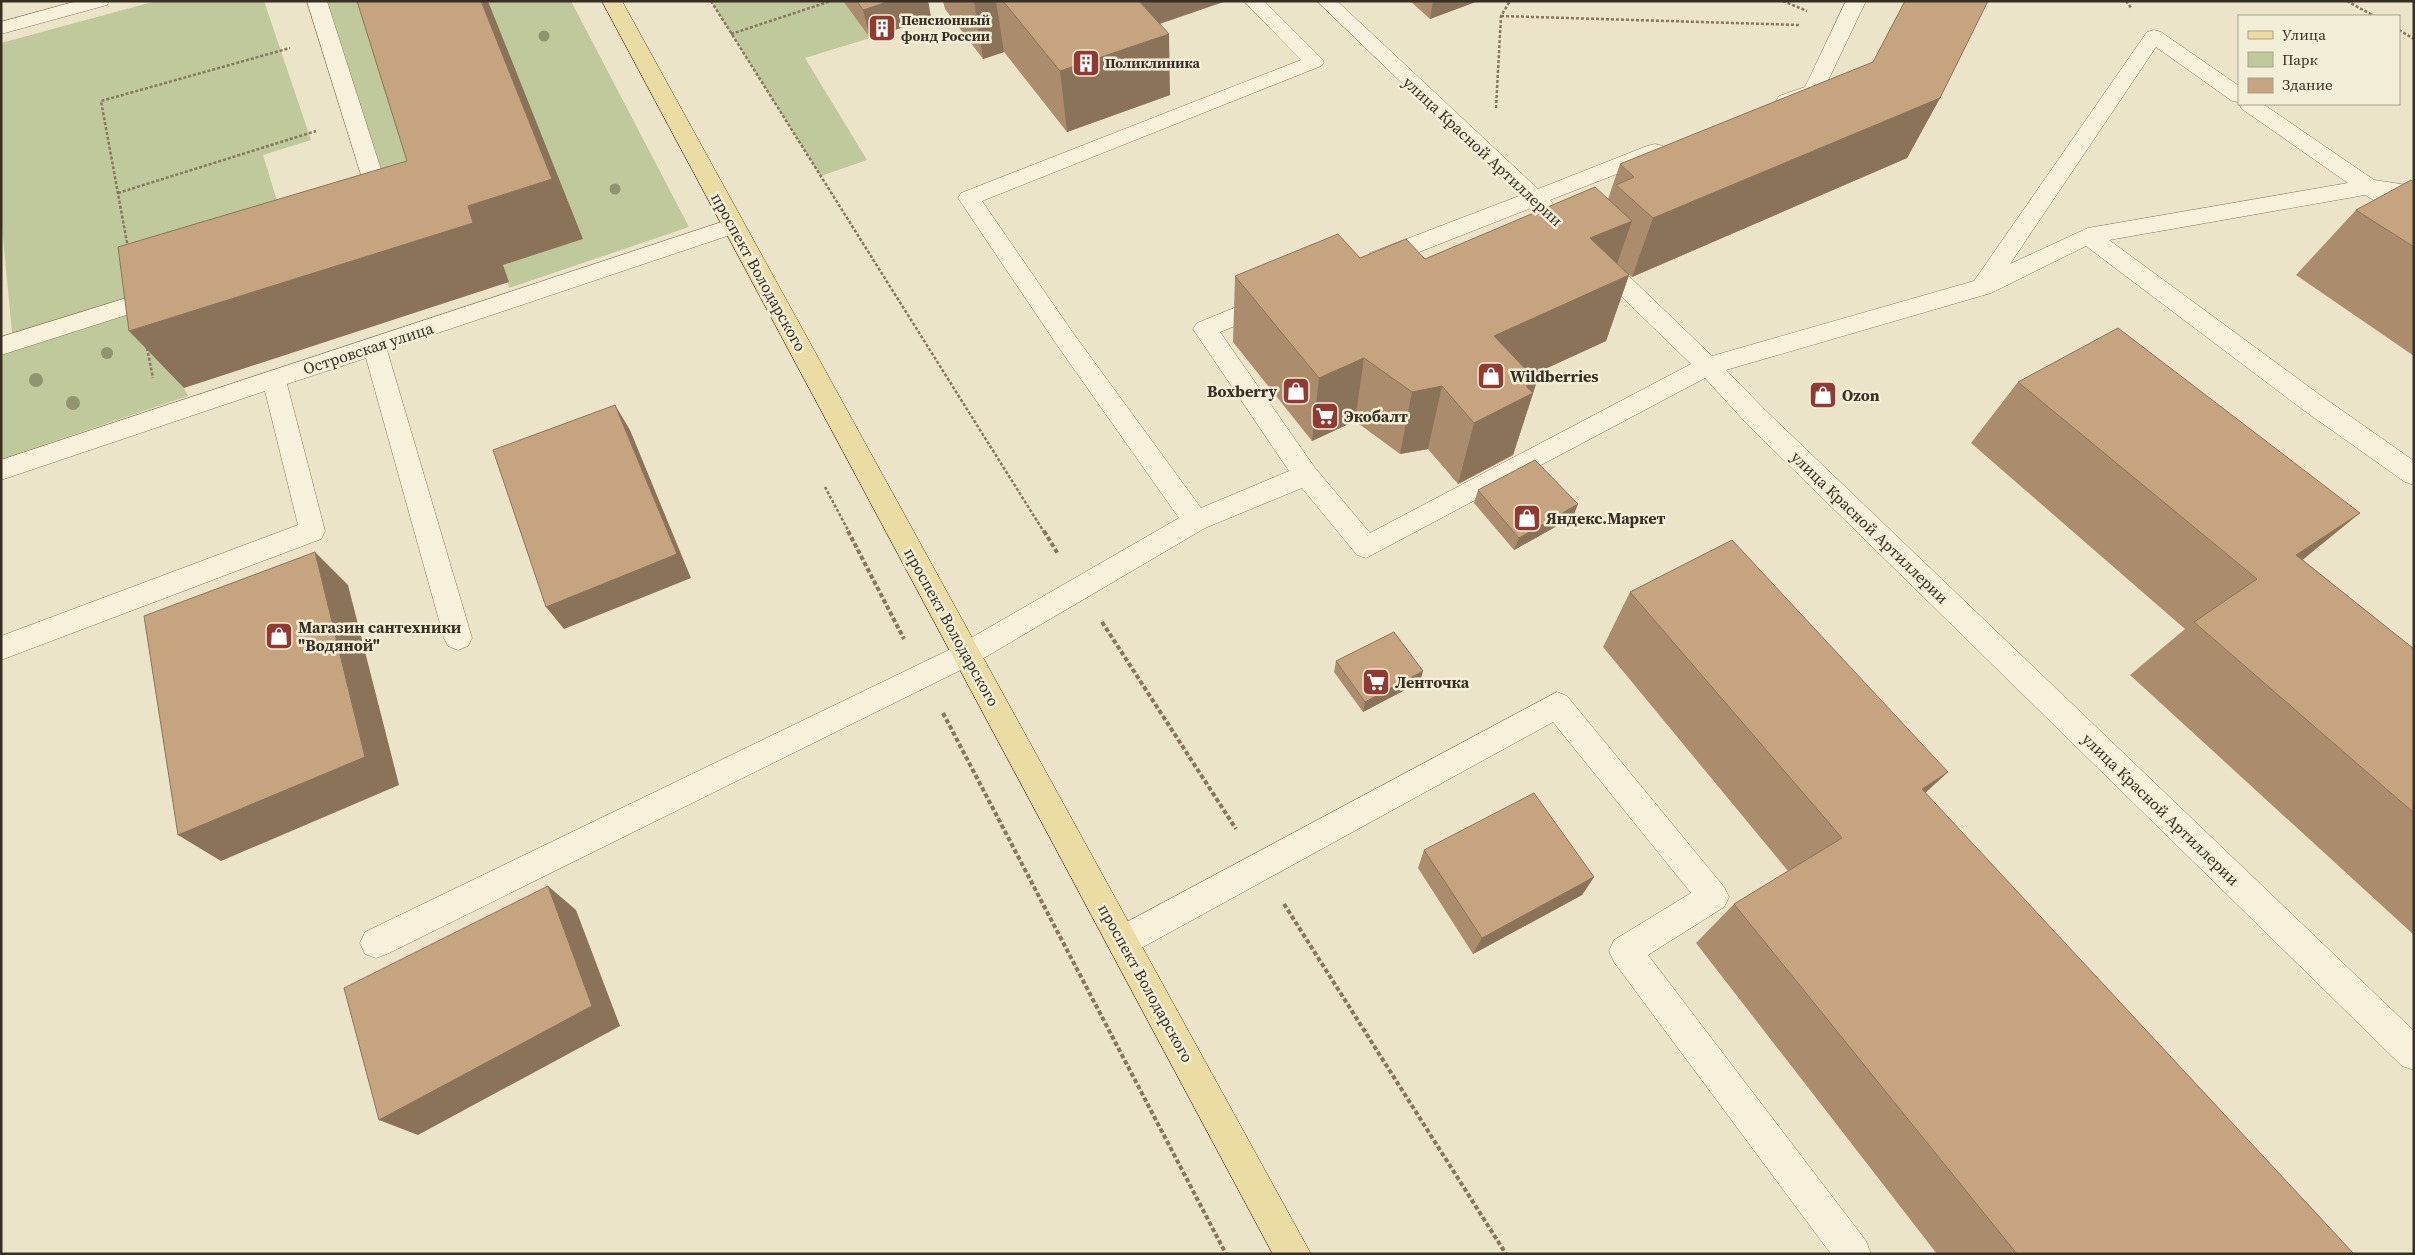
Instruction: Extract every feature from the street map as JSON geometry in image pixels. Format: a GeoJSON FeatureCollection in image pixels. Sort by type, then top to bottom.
{"type":"FeatureCollection","features":[{"type":"Feature","properties":{"kind":"main road","name":"проспект Володарского"},"geometry":{"type":"LineString","coordinates":[[612,1],[1292,1254]]}},
{"type":"Feature","properties":{"kind":"street"},"geometry":{"type":"LineString","coordinates":[[1,28],[100,1]]}},
{"type":"Feature","properties":{"kind":"street"},"geometry":{"type":"LineString","coordinates":[[317,1],[387,223],[378,226]]}},
{"type":"Feature","properties":{"kind":"street"},"geometry":{"type":"LineString","coordinates":[[1196,521],[1065,339],[970,198],[1314,62],[1252,1]]}},
{"type":"Feature","properties":{"kind":"street","name":"улица Красной Артиллерии"},"geometry":{"type":"LineString","coordinates":[[1326,1],[1561,224]]}},
{"type":"Feature","properties":{"kind":"street"},"geometry":{"type":"LineString","coordinates":[[1766,109],[1813,91],[1856,1]]}},
{"type":"Feature","properties":{"kind":"street"},"geometry":{"type":"LineString","coordinates":[[1982,287],[2154,36],[2238,95]]}},
{"type":"Feature","properties":{"kind":"street"},"geometry":{"type":"LineString","coordinates":[[2250,105],[2368,188],[2414,214]]}},
{"type":"Feature","properties":{"kind":"street"},"geometry":{"type":"LineString","coordinates":[[1360,267],[1533,197],[1673,144]]}},
{"type":"Feature","properties":{"kind":"street"},"geometry":{"type":"LineString","coordinates":[[1287,296],[1205,329],[1306,475],[1366,547],[1708,366],[1982,287],[2088,236],[2368,188],[2414,193]]}},
{"type":"Feature","properties":{"kind":"street","name":"Островская улица"},"geometry":{"type":"LineString","coordinates":[[1,470],[734,226]]}},
{"type":"Feature","properties":{"kind":"street"},"geometry":{"type":"LineString","coordinates":[[2088,236],[2310,402],[2414,475]]}},
{"type":"Feature","properties":{"kind":"street","name":"улица Красной Артиллерии"},"geometry":{"type":"LineString","coordinates":[[1582,244],[1708,366],[1763,423],[2414,1054]]}},
{"type":"Feature","properties":{"kind":"street"},"geometry":{"type":"LineString","coordinates":[[1,346],[184,288]]}},
{"type":"Feature","properties":{"kind":"street"},"geometry":{"type":"LineString","coordinates":[[374,345],[458,638]]}},
{"type":"Feature","properties":{"kind":"street"},"geometry":{"type":"LineString","coordinates":[[1,648],[312,532],[274,379]]}},
{"type":"Feature","properties":{"kind":"street"},"geometry":{"type":"LineString","coordinates":[[376,942],[967,654],[1196,521],[1306,475]]}},
{"type":"Feature","properties":{"kind":"street"},"geometry":{"type":"LineString","coordinates":[[1123,941],[1557,705],[1713,897],[1625,951],[1853,1254]]}},
{"type":"Feature","properties":{"kind":"path"},"geometry":{"type":"LineString","coordinates":[[711,1],[1080,589],[1260,866],[1506,1254]]}},
{"type":"Feature","properties":{"kind":"path"},"geometry":{"type":"LineString","coordinates":[[731,34],[831,1]]}},
{"type":"Feature","properties":{"kind":"path"},"geometry":{"type":"LineString","coordinates":[[1493,160],[1501,16],[1510,1]]}},
{"type":"Feature","properties":{"kind":"path"},"geometry":{"type":"LineString","coordinates":[[1783,1],[1844,26]]}},
{"type":"Feature","properties":{"kind":"path"},"geometry":{"type":"LineString","coordinates":[[2347,1],[2372,15]]}},
{"type":"Feature","properties":{"kind":"path"},"geometry":{"type":"LineString","coordinates":[[1501,16],[1844,26]]}},
{"type":"Feature","properties":{"kind":"path"},"geometry":{"type":"LineString","coordinates":[[2400,31],[2414,39]]}},
{"type":"Feature","properties":{"kind":"path"},"geometry":{"type":"LineString","coordinates":[[154,387],[101,101],[328,37]]}},
{"type":"Feature","properties":{"kind":"path"},"geometry":{"type":"LineString","coordinates":[[118,192],[354,120]]}},
{"type":"Feature","properties":{"kind":"path"},"geometry":{"type":"LineString","coordinates":[[824,485],[907,644]]}},
{"type":"Feature","properties":{"kind":"path"},"geometry":{"type":"LineString","coordinates":[[939,706],[1226,1254]]}},
{"type":"Feature","properties":{"kind":"green space"},"geometry":{"type":"Polygon","coordinates":[[[156,1],[264,1],[311,140],[263,155],[293,253],[387,223],[317,1],[373,1],[444,221],[184,388],[188,396],[1,459],[1,346],[13,342],[1,217],[1,43],[156,1]]]}},
{"type":"Feature","properties":{"kind":"green space"},"geometry":{"type":"Polygon","coordinates":[[[488,1],[571,1],[689,227],[509,288],[503,265],[582,239],[488,1]]]}},
{"type":"Feature","properties":{"kind":"green space"},"geometry":{"type":"Polygon","coordinates":[[[711,1],[843,1],[870,38],[805,58],[867,160],[821,176],[711,1]]]}},
{"type":"Feature","properties":{"kind":"building"},"geometry":{"type":"Polygon","coordinates":[[[357,1],[481,1],[552,179],[468,206],[473,223],[129,331],[118,247],[407,161],[357,1]]]}},
{"type":"Feature","properties":{"kind":"building"},"geometry":{"type":"Polygon","coordinates":[[[857,1],[890,1],[863,10],[857,1]]]}},
{"type":"Feature","properties":{"kind":"building"},"geometry":{"type":"Polygon","coordinates":[[[1003,1],[1139,1],[1169,34],[1060,71],[1003,1]]]}},
{"type":"Feature","properties":{"kind":"building"},"geometry":{"type":"Polygon","coordinates":[[[1905,1],[1988,1],[1940,98],[1653,218],[1616,185],[1634,177],[1620,164],[1873,62],[1905,1]]]}},
{"type":"Feature","properties":{"kind":"building"},"geometry":{"type":"Polygon","coordinates":[[[2411,180],[2414,182],[2414,247],[2356,210],[2411,180]]]}},
{"type":"Feature","properties":{"kind":"building"},"geometry":{"type":"Polygon","coordinates":[[[1595,187],[1632,221],[1590,238],[1629,275],[1494,336],[1537,381],[1526,386],[1533,393],[1474,423],[1442,386],[1412,392],[1364,358],[1319,378],[1235,276],[1338,234],[1360,258],[1406,239],[1425,259],[1595,187]]]}},
{"type":"Feature","properties":{"kind":"building"},"geometry":{"type":"Polygon","coordinates":[[[2118,328],[2360,513],[2296,555],[2414,649],[2414,813],[2194,622],[2257,579],[2018,382],[2118,328]]]}},
{"type":"Feature","properties":{"kind":"building"},"geometry":{"type":"Polygon","coordinates":[[[615,405],[677,554],[546,607],[493,450],[615,405]]]}},
{"type":"Feature","properties":{"kind":"building"},"geometry":{"type":"Polygon","coordinates":[[[1535,460],[1578,504],[1519,538],[1478,490],[1535,460]]]}},
{"type":"Feature","properties":{"kind":"building"},"geometry":{"type":"Polygon","coordinates":[[[1732,540],[1948,772],[1922,789],[2354,1254],[2017,1254],[1734,904],[1842,838],[1630,592],[1732,540]]]}},
{"type":"Feature","properties":{"kind":"building"},"geometry":{"type":"Polygon","coordinates":[[[315,552],[365,757],[178,835],[144,616],[315,552]]]}},
{"type":"Feature","properties":{"kind":"building"},"geometry":{"type":"Polygon","coordinates":[[[1394,632],[1423,671],[1365,702],[1336,661],[1394,632]]]}},
{"type":"Feature","properties":{"kind":"building"},"geometry":{"type":"Polygon","coordinates":[[[1534,793],[1594,877],[1482,938],[1424,850],[1534,793]]]}},
{"type":"Feature","properties":{"kind":"building"},"geometry":{"type":"Polygon","coordinates":[[[548,886],[592,1006],[379,1120],[344,988],[548,886]]]}},
{"type":"Feature","properties":{"kind":"place","name":"Пенсионный фонд России"},"geometry":{"type":"Point","coordinates":[882,28]}},
{"type":"Feature","properties":{"kind":"place","name":"Поликлиника"},"geometry":{"type":"Point","coordinates":[1086,63]}},
{"type":"Feature","properties":{"kind":"place","name":"Wildberries"},"geometry":{"type":"Point","coordinates":[1491,376]}},
{"type":"Feature","properties":{"kind":"place","name":"Boxberry"},"geometry":{"type":"Point","coordinates":[1296,391]}},
{"type":"Feature","properties":{"kind":"place","name":"Ozon"},"geometry":{"type":"Point","coordinates":[1823,395]}},
{"type":"Feature","properties":{"kind":"place","name":"Экобалт"},"geometry":{"type":"Point","coordinates":[1325,416]}},
{"type":"Feature","properties":{"kind":"place","name":"Яндекс.Маркет"},"geometry":{"type":"Point","coordinates":[1527,518]}},
{"type":"Feature","properties":{"kind":"place","name":"Магазин сантехники \"Водяной\""},"geometry":{"type":"Point","coordinates":[279,636]}},
{"type":"Feature","properties":{"kind":"place","name":"Ленточка"},"geometry":{"type":"Point","coordinates":[1376,682]}}]}
